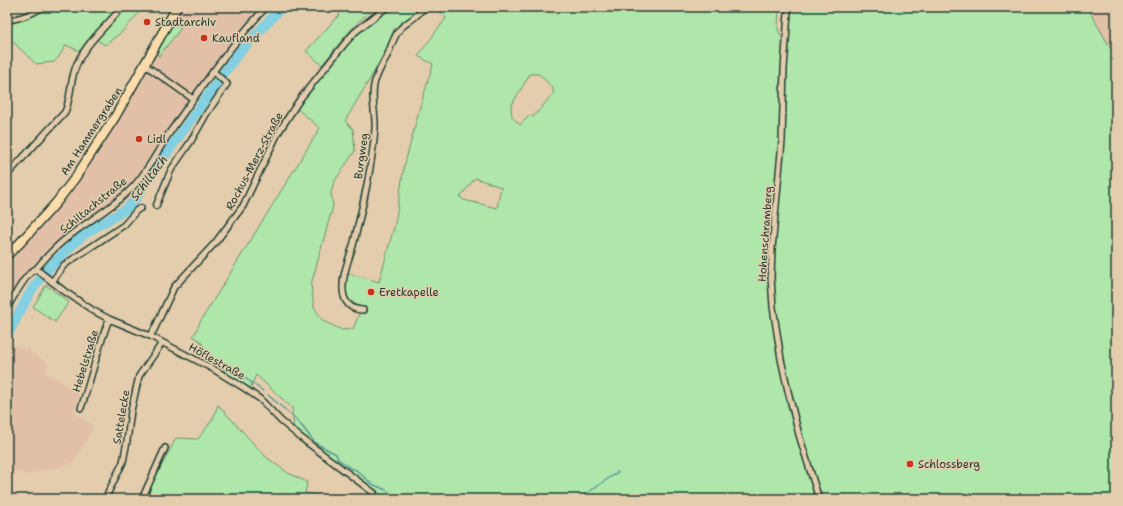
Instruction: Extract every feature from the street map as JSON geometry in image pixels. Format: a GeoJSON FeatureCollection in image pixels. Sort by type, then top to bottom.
{"type":"FeatureCollection","features":[{"type":"Feature","properties":{"kind":"main road","name":"Am Hammergraben"},"geometry":{"type":"LineString","coordinates":[[7,255],[56,203],[75,178],[115,117],[177,7]]}},
{"type":"Feature","properties":{"kind":"street"},"geometry":{"type":"LineString","coordinates":[[7,20],[16,20],[43,7]]}},
{"type":"Feature","properties":{"kind":"street"},"geometry":{"type":"LineString","coordinates":[[7,175],[65,112],[68,105],[75,69],[86,48],[122,7]]}},
{"type":"Feature","properties":{"kind":"street","name":"Schiltachstraße"},"geometry":{"type":"LineString","coordinates":[[7,308],[25,278],[33,270],[38,271],[48,255],[67,237],[111,206],[133,187],[194,99],[215,73],[246,29],[266,7]]}},
{"type":"Feature","properties":{"kind":"street","name":"Rochus-Merz-Straße"},"geometry":{"type":"LineString","coordinates":[[150,336],[174,287],[215,243],[243,206],[251,193],[278,133],[300,98],[355,32],[389,7]]}},
{"type":"Feature","properties":{"kind":"street","name":"Burgweg"},"geometry":{"type":"LineString","coordinates":[[363,310],[353,309],[348,305],[344,298],[342,289],[362,207],[371,160],[375,130],[375,116],[372,98],[373,89],[376,78],[400,29],[417,16],[424,7]]}},
{"type":"Feature","properties":{"kind":"street","name":"Hohenschramberg"},"geometry":{"type":"LineString","coordinates":[[788,13],[784,69],[782,141],[772,249],[771,278],[773,307],[781,359],[799,435],[819,499]]}},
{"type":"Feature","properties":{"kind":"street"},"geometry":{"type":"LineString","coordinates":[[145,65],[194,99]]}},
{"type":"Feature","properties":{"kind":"street"},"geometry":{"type":"LineString","coordinates":[[156,206],[171,170],[227,84],[215,73]]}},
{"type":"Feature","properties":{"kind":"street"},"geometry":{"type":"LineString","coordinates":[[52,282],[64,265],[124,225],[137,210],[141,208]]}},
{"type":"Feature","properties":{"kind":"street","name":"Höflestraße"},"geometry":{"type":"LineString","coordinates":[[38,271],[77,300],[109,319],[150,336],[215,370],[241,386],[260,399],[280,421],[374,493]]}},
{"type":"Feature","properties":{"kind":"street","name":"Hebelstraße"},"geometry":{"type":"LineString","coordinates":[[81,408],[109,319]]}},
{"type":"Feature","properties":{"kind":"street","name":"Sattelecke"},"geometry":{"type":"LineString","coordinates":[[105,499],[122,462],[139,376],[162,343]]}},
{"type":"Feature","properties":{"kind":"street"},"geometry":{"type":"LineString","coordinates":[[142,499],[165,448]]}},
{"type":"Feature","properties":{"kind":"shaded area"},"geometry":{"type":"Polygon","coordinates":[[[183,7],[262,7],[201,84],[130,185],[116,200],[70,232],[41,255],[7,305],[7,259],[51,214],[67,195],[92,159],[142,79],[183,7]]]}},
{"type":"Feature","properties":{"kind":"shaded area"},"geometry":{"type":"Polygon","coordinates":[[[1087,7],[1116,7],[1116,55],[1114,54],[1087,7]]]}},
{"type":"Feature","properties":{"kind":"shaded area"},"geometry":{"type":"Polygon","coordinates":[[[9,343],[31,351],[31,353],[49,363],[45,371],[79,394],[74,413],[94,426],[73,463],[27,475],[15,471],[7,475],[7,346],[9,343]]]}},
{"type":"Feature","properties":{"kind":"green space"},"geometry":{"type":"Polygon","coordinates":[[[47,7],[80,7],[84,10],[89,7],[144,7],[123,31],[105,45],[94,38],[81,52],[66,45],[54,62],[36,64],[11,40],[7,33],[7,23],[28,17],[47,7]]]}},
{"type":"Feature","properties":{"kind":"green space"},"geometry":{"type":"Polygon","coordinates":[[[333,7],[377,7],[354,26],[322,65],[306,51],[340,14],[333,7]]]}},
{"type":"Feature","properties":{"kind":"green space"},"geometry":{"type":"Polygon","coordinates":[[[391,7],[422,7],[412,18],[394,29],[384,55],[345,121],[353,129],[355,151],[334,182],[331,193],[333,206],[311,285],[314,307],[323,321],[342,330],[353,329],[362,307],[351,301],[346,294],[345,286],[347,273],[379,282],[395,224],[404,167],[433,64],[418,56],[446,18],[439,11],[428,7],[777,7],[779,15],[778,27],[781,37],[788,39],[791,7],[1087,7],[1116,55],[1116,499],[377,499],[378,491],[369,487],[294,429],[292,408],[256,375],[250,389],[228,374],[210,355],[200,341],[193,336],[200,322],[320,128],[295,107],[346,44],[365,25],[391,7]],[[530,74],[511,106],[512,117],[520,125],[530,115],[533,117],[554,93],[552,87],[539,74],[530,74]],[[475,178],[460,197],[464,200],[497,208],[501,187],[475,178]]]}},
{"type":"Feature","properties":{"kind":"green space"},"geometry":{"type":"Polygon","coordinates":[[[174,22],[181,28],[159,56],[157,53],[174,22]]]}},
{"type":"Feature","properties":{"kind":"green space"},"geometry":{"type":"Polygon","coordinates":[[[46,285],[69,302],[55,322],[33,307],[46,285]]]}},
{"type":"Feature","properties":{"kind":"green space"},"geometry":{"type":"Polygon","coordinates":[[[218,405],[266,457],[288,473],[307,482],[305,493],[353,499],[145,499],[176,438],[198,439],[213,419],[218,405]]]}},
{"type":"Feature","properties":{"kind":"waterway","name":"Schiltach"},"geometry":{"type":"LineString","coordinates":[[7,336],[31,291],[47,270],[82,236],[126,209],[135,200],[144,185],[237,55],[282,7]]}},
{"type":"Feature","properties":{"kind":"waterway"},"geometry":{"type":"LineString","coordinates":[[234,370],[263,391]]}},
{"type":"Feature","properties":{"kind":"waterway"},"geometry":{"type":"LineString","coordinates":[[268,395],[298,421],[315,443],[336,454],[338,459],[350,468],[356,470],[372,484],[386,490],[399,499]]}},
{"type":"Feature","properties":{"kind":"waterway"},"geometry":{"type":"LineString","coordinates":[[578,499],[618,472]]}},
{"type":"Feature","properties":{"kind":"place","name":"Stadtarchiv"},"geometry":{"type":"Point","coordinates":[147,22]}},
{"type":"Feature","properties":{"kind":"place","name":"Kaufland"},"geometry":{"type":"Point","coordinates":[204,38]}},
{"type":"Feature","properties":{"kind":"place","name":"Lidl"},"geometry":{"type":"Point","coordinates":[139,139]}},
{"type":"Feature","properties":{"kind":"place","name":"Eretkapelle"},"geometry":{"type":"Point","coordinates":[371,292]}},
{"type":"Feature","properties":{"kind":"place","name":"Schlossberg"},"geometry":{"type":"Point","coordinates":[910,464]}}]}
